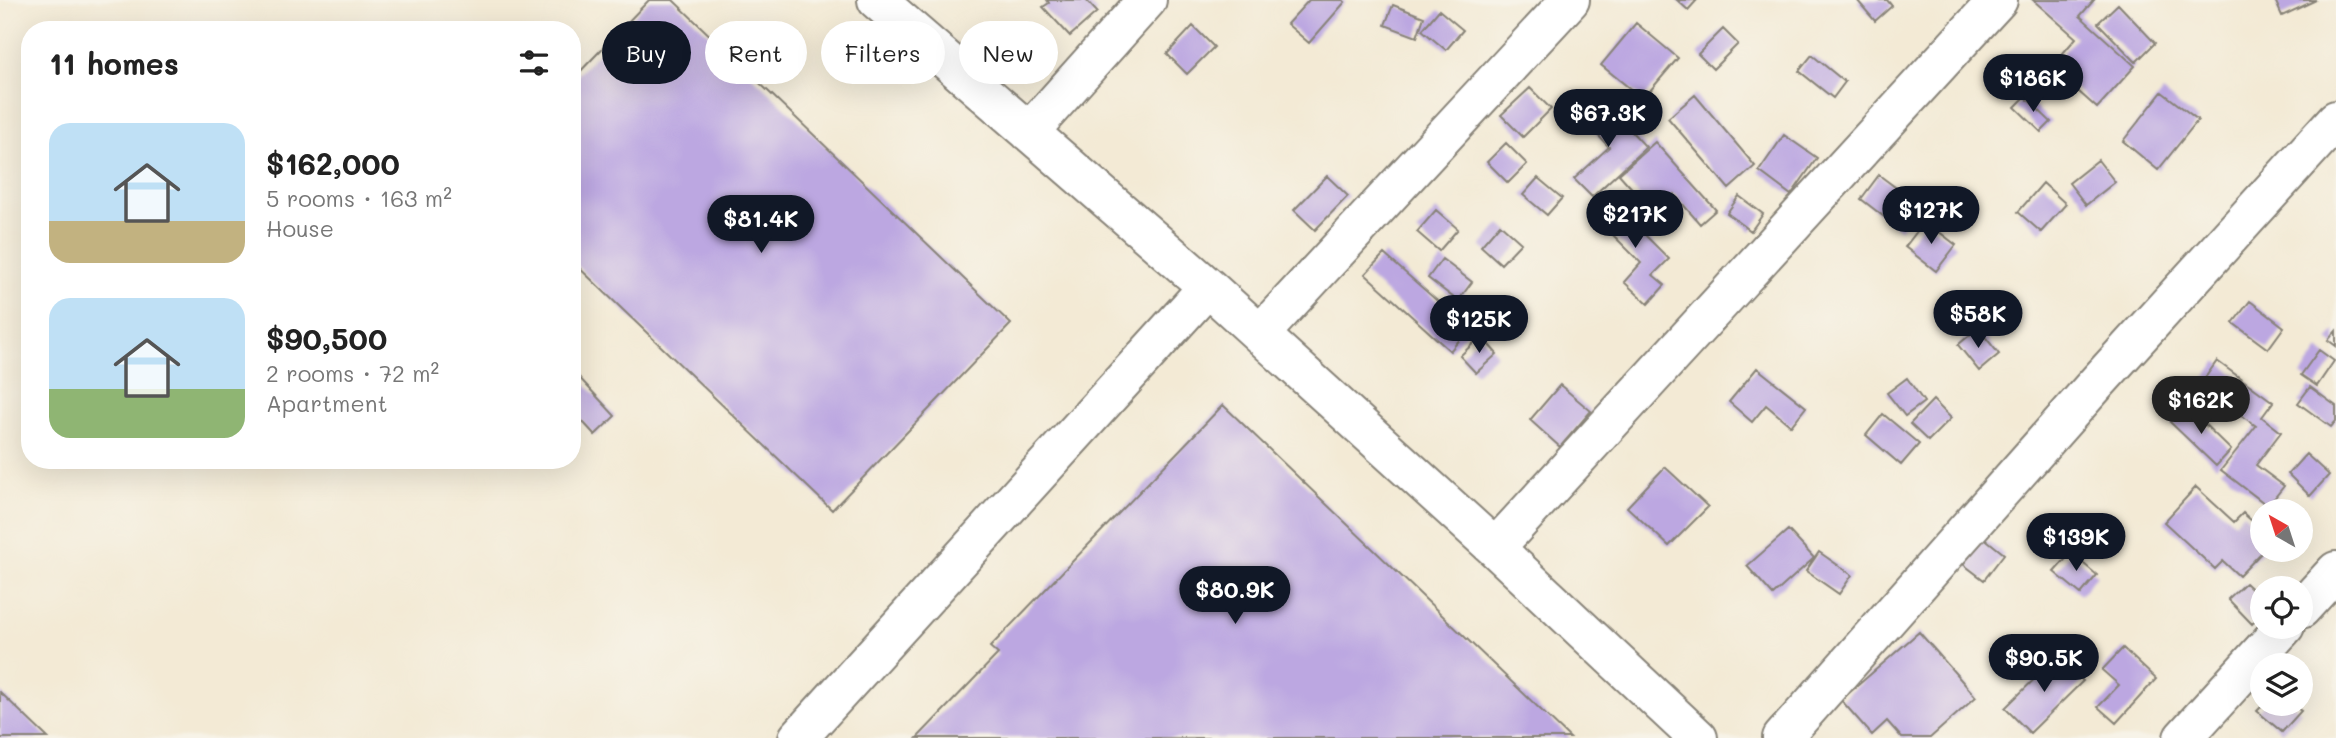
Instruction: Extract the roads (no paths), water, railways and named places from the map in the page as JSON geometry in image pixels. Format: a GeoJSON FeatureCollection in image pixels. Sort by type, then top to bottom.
{"type":"FeatureCollection","features":[{"type":"Feature","properties":{"kind":"street"},"geometry":{"type":"LineString","coordinates":[[877,0],[1208,287],[1495,548],[1698,738]]}},
{"type":"Feature","properties":{"kind":"street"},"geometry":{"type":"LineString","coordinates":[[1029,132],[1147,0]]}},
{"type":"Feature","properties":{"kind":"street"},"geometry":{"type":"LineString","coordinates":[[1259,334],[1570,0]]}},
{"type":"Feature","properties":{"kind":"street"},"geometry":{"type":"LineString","coordinates":[[1495,548],[1998,0]]}},
{"type":"Feature","properties":{"kind":"street"},"geometry":{"type":"LineString","coordinates":[[1782,738],[2095,385],[2336,120]]}},
{"type":"Feature","properties":{"kind":"street"},"geometry":{"type":"LineString","coordinates":[[798,738],[1208,287]]}},
{"type":"Feature","properties":{"kind":"street"},"geometry":{"type":"LineString","coordinates":[[2313,596],[2336,571]]}},
{"type":"Feature","properties":{"kind":"street"},"geometry":{"type":"LineString","coordinates":[[2183,738],[2273,639]]}}]}
